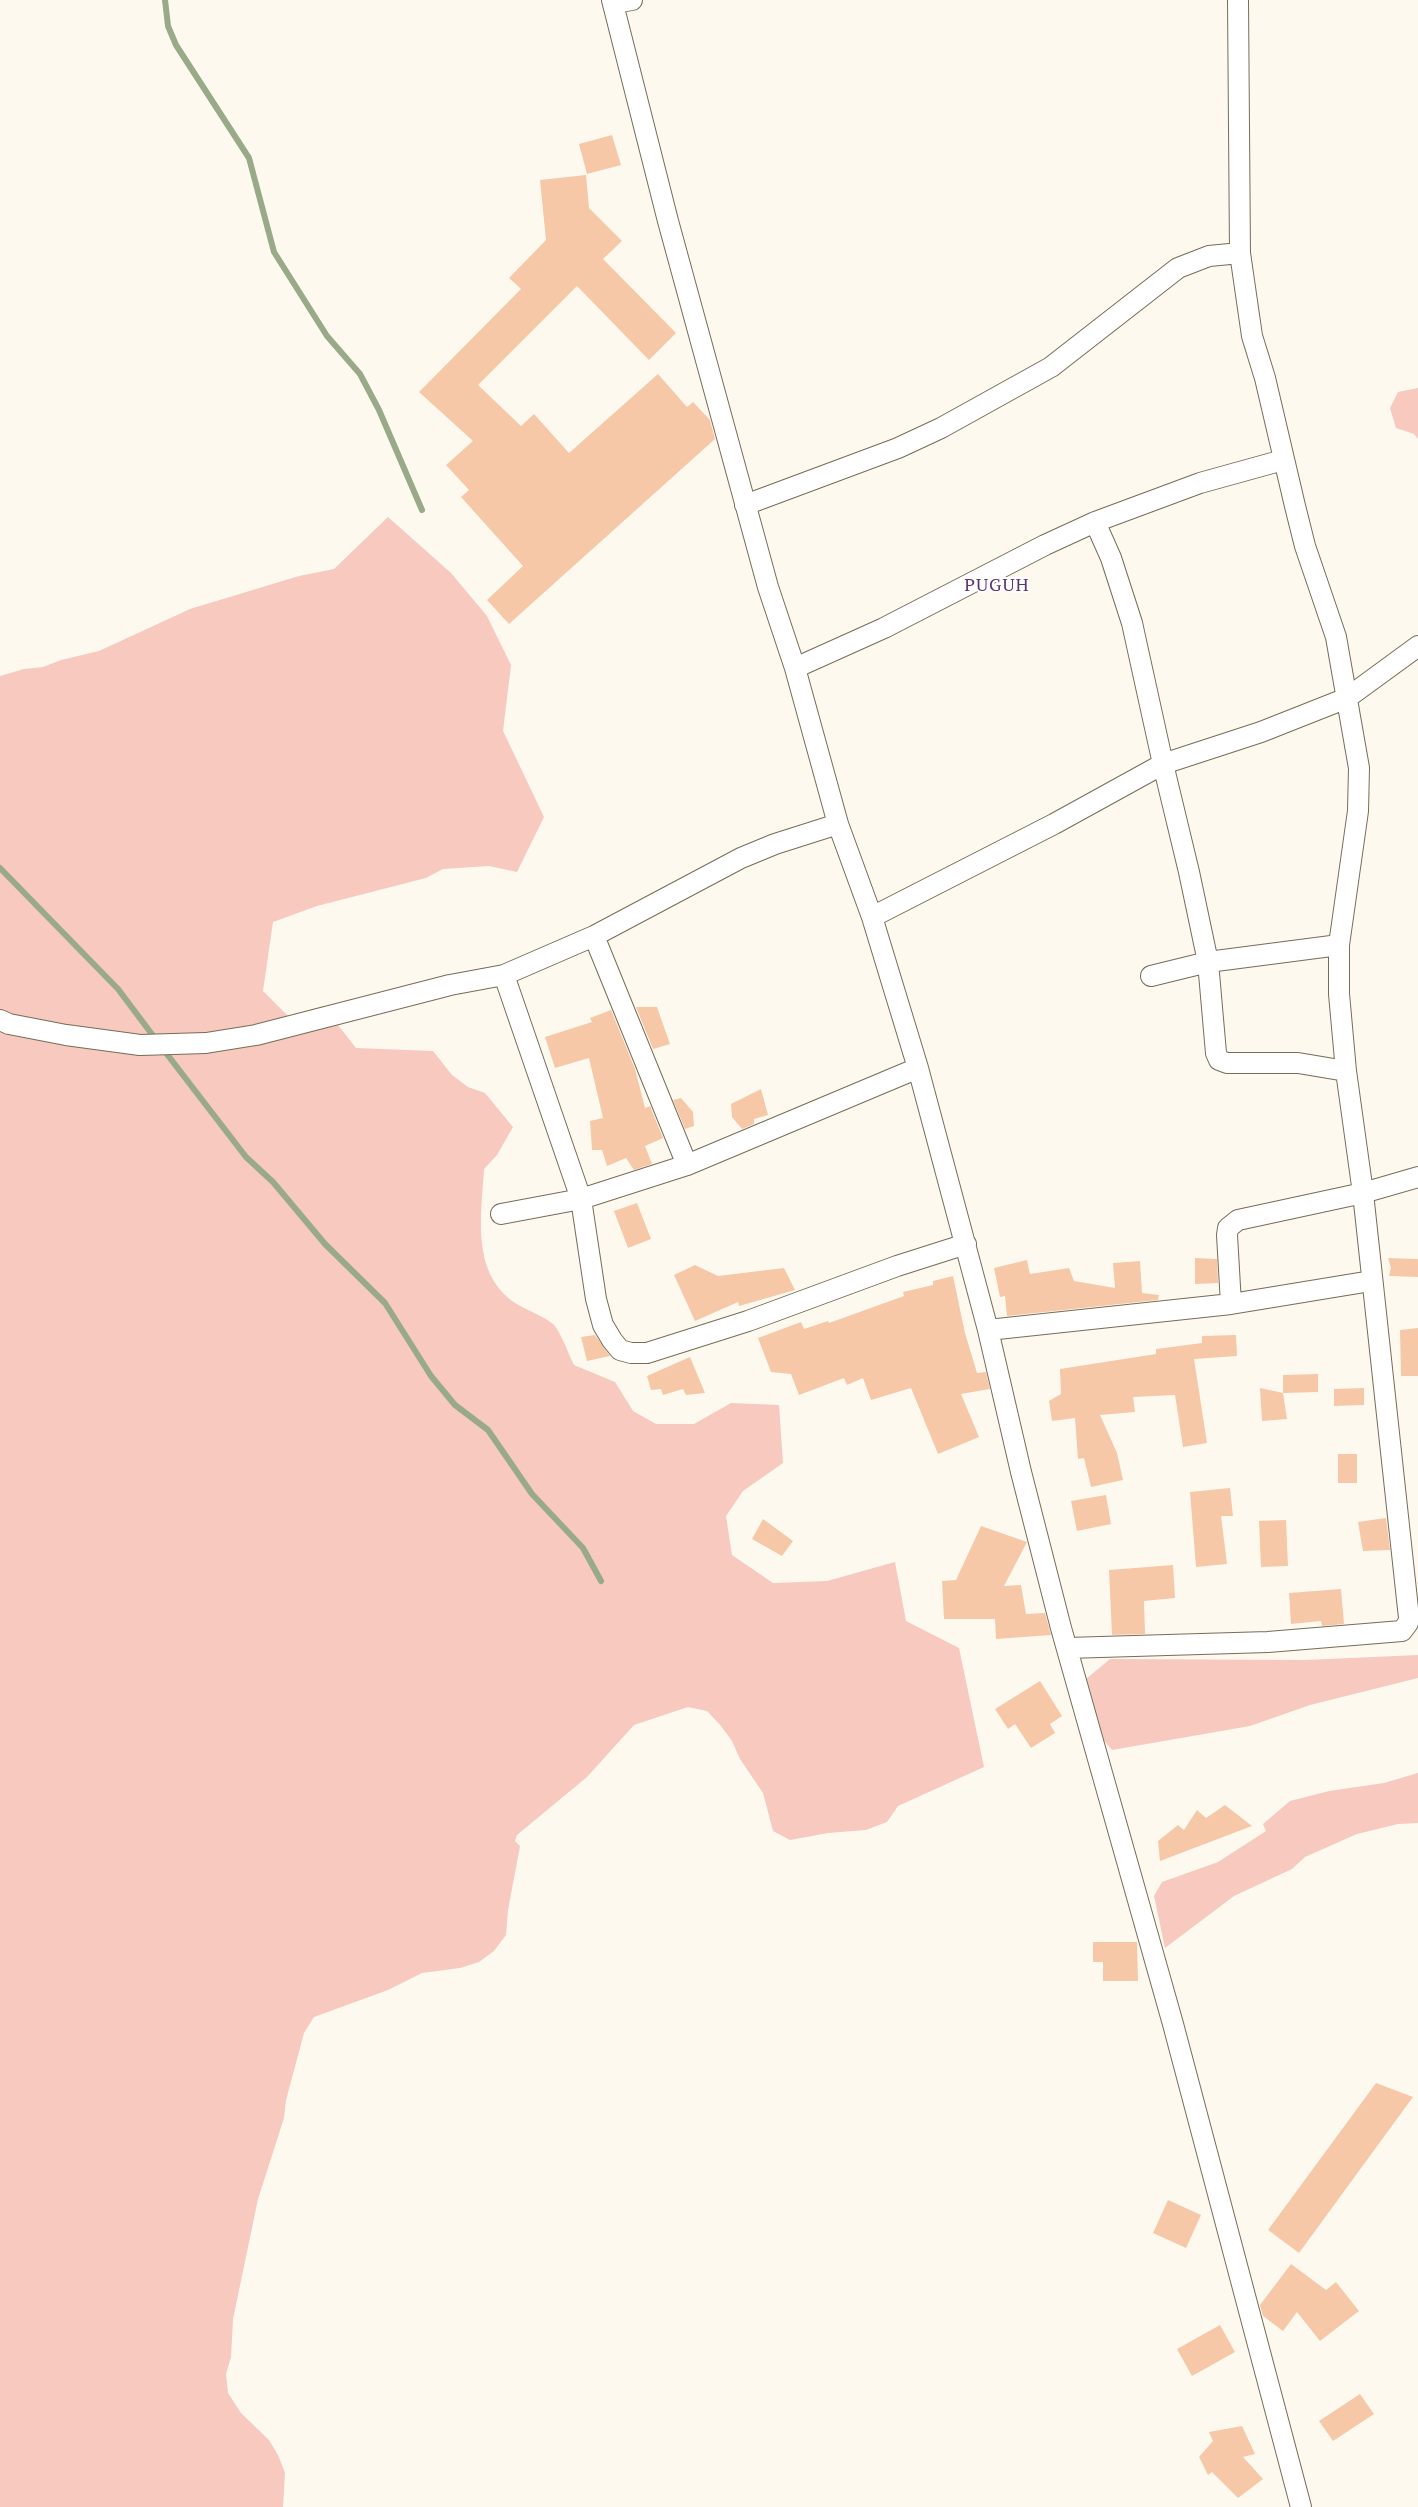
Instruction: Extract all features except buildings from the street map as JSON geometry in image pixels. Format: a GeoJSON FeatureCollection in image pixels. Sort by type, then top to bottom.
{"type":"FeatureCollection","features":[{"type":"Feature","properties":{"kind":"street"},"geometry":{"type":"LineString","coordinates":[[1067,1648],[1268,1642],[1402,1631],[1406,1627],[1409,1618],[1363,1193],[1346,1071],[1339,994],[1339,945],[1359,789],[1359,768],[1336,636],[1305,546],[1265,378],[1252,336],[1240,253],[1238,0]]}},
{"type":"Feature","properties":{"kind":"street"},"geometry":{"type":"LineString","coordinates":[[619,1],[668,221],[745,505],[768,587],[795,668],[838,824],[872,917],[918,1068],[966,1244],[1021,1472],[1067,1648],[1176,2033],[1301,2507]]}},
{"type":"Feature","properties":{"kind":"street"},"geometry":{"type":"LineString","coordinates":[[745,505],[898,448],[941,428],[1051,367],[1178,268],[1209,256],[1240,253]]}},
{"type":"Feature","properties":{"kind":"street"},"geometry":{"type":"LineString","coordinates":[[795,668],[884,628],[1045,544],[1095,522],[1200,483],[1283,460]]}},
{"type":"Feature","properties":{"kind":"street"},"geometry":{"type":"LineString","coordinates":[[1095,522],[1111,558],[1132,623],[1208,962],[1216,1053],[1219,1060],[1226,1063],[1298,1063],[1346,1071]]}},
{"type":"Feature","properties":{"kind":"street"},"geometry":{"type":"LineString","coordinates":[[872,917],[1054,824],[1163,764],[1261,732],[1348,698],[1418,646]]}},
{"type":"Feature","properties":{"kind":"street"},"geometry":{"type":"LineString","coordinates":[[0,1020],[10,1024],[66,1035],[140,1045],[206,1043],[256,1035],[450,985],[504,975],[594,936],[742,858],[775,844],[838,824]]}},
{"type":"Feature","properties":{"kind":"street"},"geometry":{"type":"LineString","coordinates":[[594,936],[687,1165]]}},
{"type":"Feature","properties":{"kind":"street"},"geometry":{"type":"LineString","coordinates":[[1151,976],[1208,962],[1339,945]]}},
{"type":"Feature","properties":{"kind":"street"},"geometry":{"type":"LineString","coordinates":[[504,975],[581,1200],[596,1299],[604,1325],[620,1350],[631,1353],[646,1353],[748,1321],[897,1266],[966,1244]]}},
{"type":"Feature","properties":{"kind":"street"},"geometry":{"type":"LineString","coordinates":[[501,1214],[581,1200],[687,1165],[918,1068]]}},
{"type":"Feature","properties":{"kind":"street"},"geometry":{"type":"LineString","coordinates":[[1231,1304],[1227,1235],[1232,1223],[1238,1220],[1363,1193],[1418,1177]]}},
{"type":"Feature","properties":{"kind":"street"},"geometry":{"type":"LineString","coordinates":[[988,1330],[1231,1304],[1371,1280]]}},
{"type":"Feature","properties":{"kind":"shaded area"},"geometry":{"type":"Polygon","coordinates":[[[1418,388],[1418,439],[1414,434],[1396,428],[1390,408],[1398,392],[1418,388]]]}},
{"type":"Feature","properties":{"kind":"shaded area"},"geometry":{"type":"Polygon","coordinates":[[[388,517],[451,573],[487,616],[511,665],[503,731],[544,817],[517,872],[489,866],[443,869],[426,878],[317,906],[273,922],[263,991],[288,1016],[323,1006],[356,1048],[433,1051],[452,1075],[468,1087],[485,1093],[513,1127],[497,1155],[484,1169],[481,1234],[487,1267],[494,1281],[509,1299],[541,1316],[556,1327],[574,1365],[615,1382],[633,1411],[656,1424],[694,1424],[731,1403],[779,1405],[783,1463],[743,1491],[726,1516],[732,1555],[773,1583],[827,1581],[895,1562],[906,1621],[959,1648],[984,1767],[898,1806],[887,1822],[866,1830],[828,1833],[790,1840],[773,1831],[763,1793],[740,1759],[732,1741],[707,1711],[688,1707],[634,1725],[587,1777],[517,1835],[515,1841],[520,1846],[508,1910],[506,1935],[494,1951],[479,1962],[460,1968],[422,1973],[388,1990],[314,2017],[304,2033],[286,2100],[284,2118],[258,2199],[233,2319],[231,2357],[226,2374],[228,2393],[241,2413],[269,2440],[278,2455],[285,2473],[283,2507],[0,2507],[0,676],[24,669],[43,667],[61,660],[99,651],[190,609],[299,576],[334,569],[388,517]]]}},
{"type":"Feature","properties":{"kind":"shaded area"},"geometry":{"type":"Polygon","coordinates":[[[1418,1655],[1418,1678],[1310,1705],[1250,1726],[1112,1750],[1095,1730],[1086,1679],[1110,1659],[1305,1660],[1418,1655]]]}},
{"type":"Feature","properties":{"kind":"shaded area"},"geometry":{"type":"Polygon","coordinates":[[[1418,1773],[1418,1823],[1398,1824],[1357,1834],[1305,1857],[1292,1869],[1234,1896],[1165,1948],[1154,1896],[1162,1882],[1218,1862],[1266,1831],[1263,1824],[1290,1801],[1329,1791],[1384,1783],[1418,1773]]]}},
{"type":"Feature","properties":{"kind":"waterway"},"geometry":{"type":"LineString","coordinates":[[165,0],[168,26],[176,45],[249,158],[274,252],[327,336],[360,374],[379,410],[422,510]]}},
{"type":"Feature","properties":{"kind":"waterway"},"geometry":{"type":"LineString","coordinates":[[0,868],[118,989],[157,1041]]}},
{"type":"Feature","properties":{"kind":"waterway"},"geometry":{"type":"LineString","coordinates":[[163,1049],[246,1157],[273,1182],[325,1244],[385,1303],[431,1376],[455,1405],[488,1430],[532,1494],[583,1548],[601,1581]]}},
{"type":"Feature","properties":{"kind":"district","name":"PUGUH"},"geometry":{"type":"Point","coordinates":[997,586]}}]}
